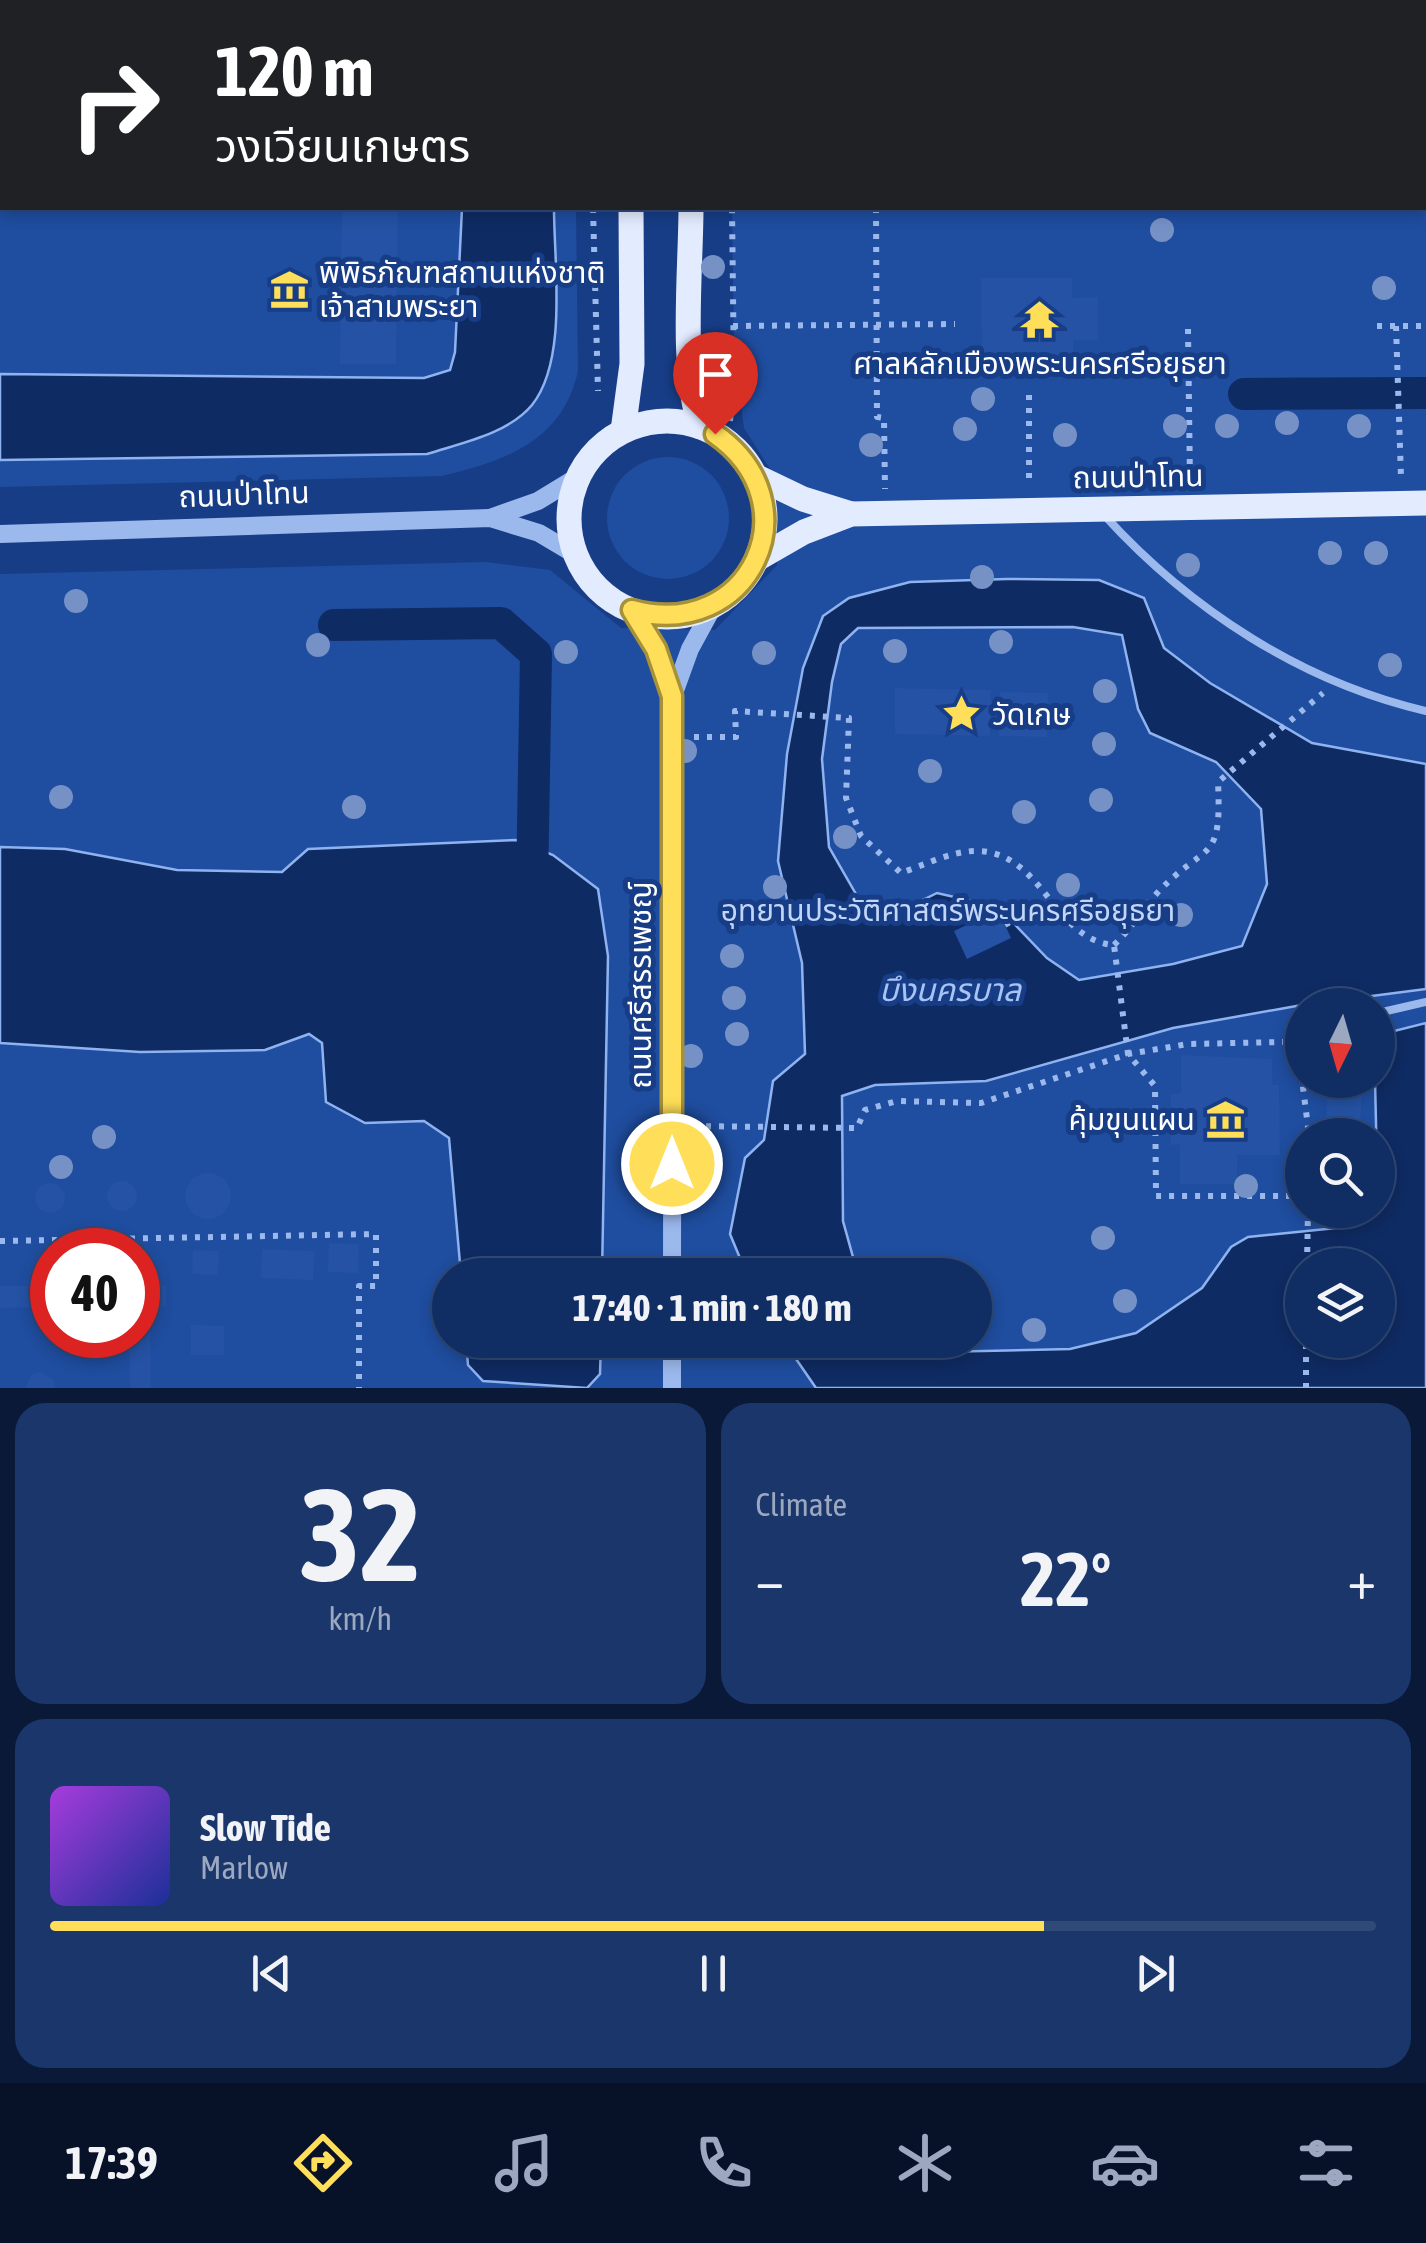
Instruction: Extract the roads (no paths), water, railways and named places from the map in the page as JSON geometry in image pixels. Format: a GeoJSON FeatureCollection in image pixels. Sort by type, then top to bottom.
{"type":"FeatureCollection","features":[{"type":"Feature","properties":{"kind":"main road"},"geometry":{"type":"LineString","coordinates":[[614,437],[632,364],[631,210]]}},
{"type":"Feature","properties":{"kind":"main road"},"geometry":{"type":"LineString","coordinates":[[691,210],[690,366],[694,410],[701,427]]}},
{"type":"Feature","properties":{"kind":"main road"},"geometry":{"type":"LineString","coordinates":[[675,422],[701,427],[728,443],[756,476],[765,517],[757,559],[731,593],[714,605],[673,616],[632,610],[598,588],[576,555],[569,516],[579,476],[614,437],[648,423],[675,422]]}},
{"type":"Feature","properties":{"kind":"main road","name":"ถนนป่าโทน"},"geometry":{"type":"LineString","coordinates":[[756,476],[804,499],[851,514]]}},
{"type":"Feature","properties":{"kind":"main road","name":"ถนนป่าโทน"},"geometry":{"type":"LineString","coordinates":[[757,559],[804,532],[851,514],[1414,503]]}},
{"type":"Feature","properties":{"kind":"street","name":"ถนนป่าโทน"},"geometry":{"type":"LineString","coordinates":[[0,534],[490,518],[538,501],[579,476]]}},
{"type":"Feature","properties":{"kind":"street","name":"ถนนป่าโทน"},"geometry":{"type":"LineString","coordinates":[[490,518],[539,533],[576,555]]}},
{"type":"Feature","properties":{"kind":"street","name":"ถนนศรีสรรเพชญ์"},"geometry":{"type":"LineString","coordinates":[[672,696],[690,649],[714,605]]}},
{"type":"Feature","properties":{"kind":"street","name":"ถนนศรีสรรเพชญ์"},"geometry":{"type":"LineString","coordinates":[[632,610],[656,649],[672,696],[672,1258]]}},
{"type":"Feature","properties":{"kind":"street"},"geometry":{"type":"LineString","coordinates":[[672,1358],[672,1388]]}},
{"type":"Feature","properties":{"kind":"lane"},"geometry":{"type":"LineString","coordinates":[[1099,509],[1184,594],[1243,634],[1337,681],[1426,711]]}},
{"type":"Feature","properties":{"kind":"lane"},"geometry":{"type":"LineString","coordinates":[[1395,1009],[1426,1002]]}},
{"type":"Feature","properties":{"kind":"water"},"geometry":{"type":"Polygon","coordinates":[[[462,210],[554,210],[556,311],[551,363],[532,405],[510,423],[483,436],[427,454],[0,460],[0,374],[424,378],[450,370],[455,352],[462,210]]]}},
{"type":"Feature","properties":{"kind":"water","name":"บึงนครบาล"},"geometry":{"type":"Polygon","coordinates":[[[1099,580],[1144,598],[1164,648],[1210,683],[1312,743],[1426,764],[1426,989],[1395,993],[1395,988],[1285,988],[1285,1008],[1173,1028],[986,1081],[875,1085],[842,1096],[843,1221],[853,1258],[740,1258],[730,1234],[745,1158],[764,1140],[773,1081],[805,1054],[802,963],[778,861],[787,754],[803,668],[823,616],[849,598],[910,582],[1099,580]],[[1073,627],[858,628],[841,644],[822,759],[829,847],[864,908],[886,918],[937,893],[998,907],[1047,958],[1079,980],[1173,964],[1242,946],[1267,884],[1261,809],[1216,762],[1150,733],[1138,709],[1122,635],[1073,627]]]}},
{"type":"Feature","properties":{"kind":"water"},"geometry":{"type":"Polygon","coordinates":[[[516,840],[553,855],[598,889],[608,956],[602,1258],[460,1258],[449,1138],[424,1121],[365,1123],[326,1102],[322,1043],[309,1034],[265,1050],[140,1052],[0,1043],[0,847],[65,849],[177,870],[282,872],[308,849],[516,840]]]}},
{"type":"Feature","properties":{"kind":"water"},"geometry":{"type":"Polygon","coordinates":[[[1426,1023],[1426,1388],[816,1388],[795,1358],[992,1358],[992,1351],[1070,1349],[1136,1333],[1202,1288],[1231,1247],[1248,1237],[1336,1228],[1395,1228],[1395,1118],[1376,1118],[1375,1098],[1395,1098],[1395,1031],[1426,1023]]]}},
{"type":"Feature","properties":{"kind":"water"},"geometry":{"type":"Polygon","coordinates":[[[467,1358],[600,1358],[600,1374],[587,1388],[483,1381],[468,1365],[467,1358]]]}},
{"type":"Feature","properties":{"kind":"waterway"},"geometry":{"type":"LineString","coordinates":[[1244,394],[1426,393]]}},
{"type":"Feature","properties":{"kind":"waterway"},"geometry":{"type":"LineString","coordinates":[[334,625],[501,623],[536,654],[532,888]]}},
{"type":"Feature","properties":{"kind":"place","name":"พิพิธภัณฑสถานแห่งชาติ เจ้าสามพระยา"},"geometry":{"type":"Point","coordinates":[289,289]}},
{"type":"Feature","properties":{"kind":"place","name":"ศาลหลักเมืองพระนครศรีอยุธยา"},"geometry":{"type":"Point","coordinates":[1040,319]}},
{"type":"Feature","properties":{"kind":"place","name":"วัดเกษ"},"geometry":{"type":"Point","coordinates":[962,714]}},
{"type":"Feature","properties":{"kind":"place","name":"คุ้มขุนแผน"},"geometry":{"type":"Point","coordinates":[1225,1119]}},
{"type":"Feature","properties":{"kind":"park label","name":"อุทยานประวัติศาสตร์พระนครศรีอยุธยา"},"geometry":{"type":"Point","coordinates":[948,910]}}]}
